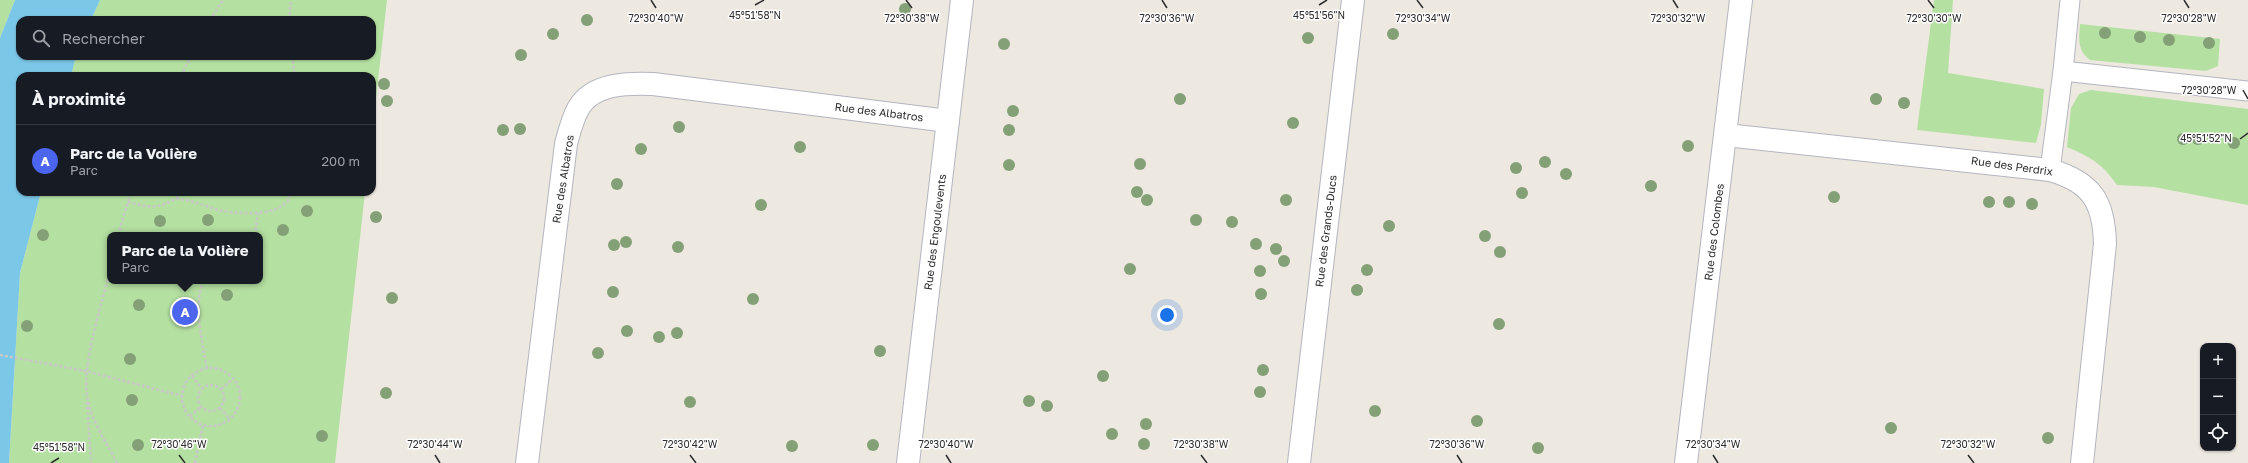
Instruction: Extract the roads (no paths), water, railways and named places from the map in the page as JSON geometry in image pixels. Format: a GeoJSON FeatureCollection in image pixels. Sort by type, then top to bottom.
{"type":"FeatureCollection","features":[{"type":"Feature","properties":{"kind":"street","name":"Rue des Engoulevents"},"geometry":{"type":"LineString","coordinates":[[908,463],[962,0]]}},
{"type":"Feature","properties":{"kind":"street","name":"Rue des Grands-Ducs"},"geometry":{"type":"LineString","coordinates":[[1299,463],[1353,0]]}},
{"type":"Feature","properties":{"kind":"street","name":"Rue des Colombes"},"geometry":{"type":"LineString","coordinates":[[1686,463],[1741,0]]}},
{"type":"Feature","properties":{"kind":"street","name":"Rue des Albatros"},"geometry":{"type":"LineString","coordinates":[[527,463],[566,144],[578,108],[590,95],[608,87],[630,83],[654,84],[948,121]]}},
{"type":"Feature","properties":{"kind":"street","name":"Rue des Perdrix"},"geometry":{"type":"LineString","coordinates":[[1726,134],[2050,170],[2068,175],[2082,184],[2093,195],[2101,208],[2104,225],[2104,269],[2082,463]]}},
{"type":"Feature","properties":{"kind":"lane"},"geometry":{"type":"LineString","coordinates":[[2050,170],[2063,71],[2070,0]]}},
{"type":"Feature","properties":{"kind":"lane"},"geometry":{"type":"LineString","coordinates":[[2063,71],[2248,91]]}},
{"type":"Feature","properties":{"kind":"water"},"geometry":{"type":"Polygon","coordinates":[[[15,0],[100,0],[93,16],[16,16],[16,60],[75,60],[72,72],[16,72],[16,196],[40,196],[20,273],[9,463],[0,463],[0,38],[15,0]]]}},
{"type":"Feature","properties":{"kind":"place","name":"Parc de la Volière"},"geometry":{"type":"Point","coordinates":[185,312]}}]}
